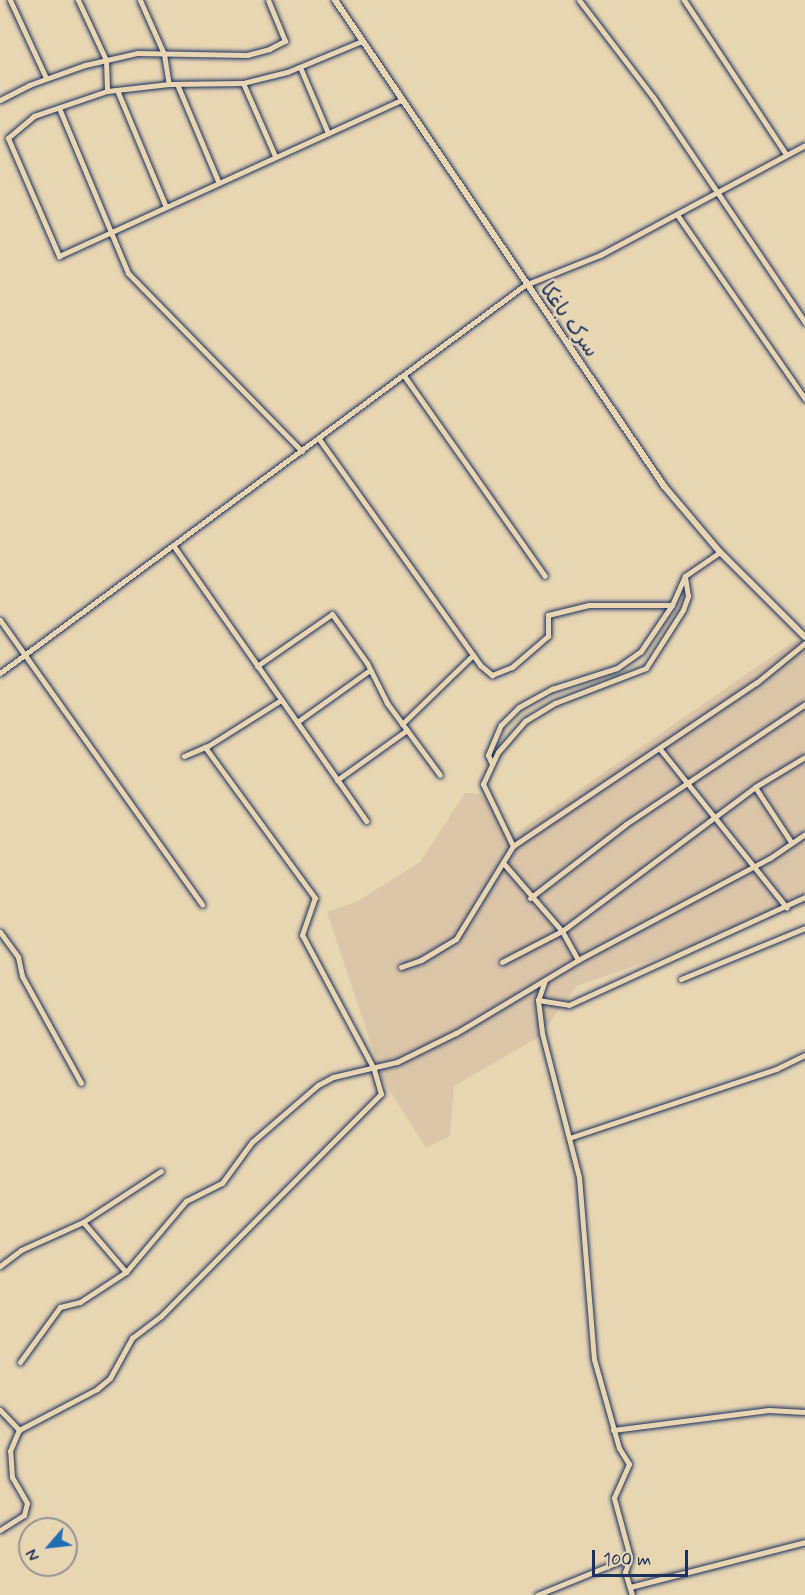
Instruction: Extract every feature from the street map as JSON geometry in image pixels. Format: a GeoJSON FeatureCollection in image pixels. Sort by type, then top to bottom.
{"type":"FeatureCollection","features":[{"type":"Feature","properties":{"kind":"street"},"geometry":{"type":"LineString","coordinates":[[10,0],[46,78]]}},
{"type":"Feature","properties":{"kind":"street"},"geometry":{"type":"LineString","coordinates":[[78,0],[106,60],[107,91]]}},
{"type":"Feature","properties":{"kind":"street"},"geometry":{"type":"LineString","coordinates":[[140,0],[164,54],[169,84]]}},
{"type":"Feature","properties":{"kind":"street"},"geometry":{"type":"LineString","coordinates":[[0,100],[46,78],[106,60],[137,54],[247,55],[285,41],[268,0]]}},
{"type":"Feature","properties":{"kind":"street","name":"سرک باغکا"},"geometry":{"type":"LineString","coordinates":[[335,0],[525,285],[664,486],[720,552],[802,629],[805,637]]}},
{"type":"Feature","properties":{"kind":"street"},"geometry":{"type":"LineString","coordinates":[[579,0],[653,97],[714,192],[805,322]]}},
{"type":"Feature","properties":{"kind":"street"},"geometry":{"type":"LineString","coordinates":[[684,0],[786,154]]}},
{"type":"Feature","properties":{"kind":"street"},"geometry":{"type":"LineString","coordinates":[[362,41],[300,67],[243,83],[169,84],[107,91],[34,116],[8,138],[59,255],[401,100]]}},
{"type":"Feature","properties":{"kind":"street"},"geometry":{"type":"LineString","coordinates":[[300,67],[328,133]]}},
{"type":"Feature","properties":{"kind":"street"},"geometry":{"type":"LineString","coordinates":[[243,83],[275,156]]}},
{"type":"Feature","properties":{"kind":"street"},"geometry":{"type":"LineString","coordinates":[[177,84],[218,181]]}},
{"type":"Feature","properties":{"kind":"street"},"geometry":{"type":"LineString","coordinates":[[117,90],[165,205]]}},
{"type":"Feature","properties":{"kind":"street"},"geometry":{"type":"LineString","coordinates":[[59,108],[112,230],[128,273],[302,451]]}},
{"type":"Feature","properties":{"kind":"street"},"geometry":{"type":"LineString","coordinates":[[0,674],[405,377],[525,285],[600,255],[678,216],[714,192],[805,145]]}},
{"type":"Feature","properties":{"kind":"street"},"geometry":{"type":"LineString","coordinates":[[678,216],[805,399]]}},
{"type":"Feature","properties":{"kind":"street"},"geometry":{"type":"LineString","coordinates":[[405,377],[544,576]]}},
{"type":"Feature","properties":{"kind":"street"},"geometry":{"type":"LineString","coordinates":[[319,439],[473,655],[492,675],[512,667],[548,636],[548,615],[589,604],[672,605]]}},
{"type":"Feature","properties":{"kind":"street"},"geometry":{"type":"LineString","coordinates":[[173,545],[366,821]]}},
{"type":"Feature","properties":{"kind":"street"},"geometry":{"type":"LineString","coordinates":[[492,764],[488,755],[501,725],[519,707],[552,689],[617,668],[641,651],[672,605],[685,576],[720,552]]}},
{"type":"Feature","properties":{"kind":"street"},"geometry":{"type":"LineString","coordinates":[[513,846],[483,784],[492,764],[525,721],[555,704],[646,668],[683,610],[688,596],[685,576]]}},
{"type":"Feature","properties":{"kind":"street"},"geometry":{"type":"LineString","coordinates":[[257,666],[329,614],[370,670],[402,724],[440,775]]}},
{"type":"Feature","properties":{"kind":"street"},"geometry":{"type":"LineString","coordinates":[[0,620],[202,904]]}},
{"type":"Feature","properties":{"kind":"street"},"geometry":{"type":"LineString","coordinates":[[401,966],[421,960],[456,939],[505,865],[513,846],[756,683],[805,643]]}},
{"type":"Feature","properties":{"kind":"street"},"geometry":{"type":"LineString","coordinates":[[402,724],[473,655]]}},
{"type":"Feature","properties":{"kind":"street"},"geometry":{"type":"LineString","coordinates":[[297,722],[370,670]]}},
{"type":"Feature","properties":{"kind":"street"},"geometry":{"type":"LineString","coordinates":[[184,756],[205,747],[281,700]]}},
{"type":"Feature","properties":{"kind":"street"},"geometry":{"type":"LineString","coordinates":[[530,898],[626,824],[691,783],[744,742],[805,704]]}},
{"type":"Feature","properties":{"kind":"street"},"geometry":{"type":"LineString","coordinates":[[337,780],[407,730]]}},
{"type":"Feature","properties":{"kind":"street"},"geometry":{"type":"LineString","coordinates":[[0,1530],[24,1515],[27,1503],[12,1477],[10,1451],[19,1430],[97,1389],[110,1377],[132,1338],[161,1316],[381,1094],[374,1069],[302,935],[315,898],[205,747]]}},
{"type":"Feature","properties":{"kind":"street"},"geometry":{"type":"LineString","coordinates":[[660,748],[691,783],[714,818],[787,908]]}},
{"type":"Feature","properties":{"kind":"street"},"geometry":{"type":"LineString","coordinates":[[502,962],[562,931],[755,787],[805,757]]}},
{"type":"Feature","properties":{"kind":"street"},"geometry":{"type":"LineString","coordinates":[[755,787],[791,842]]}},
{"type":"Feature","properties":{"kind":"street"},"geometry":{"type":"LineString","coordinates":[[20,1362],[60,1307],[80,1302],[126,1272],[186,1201],[222,1183],[252,1142],[318,1085],[333,1077],[374,1069],[456,1033],[578,960],[753,868],[805,834]]}},
{"type":"Feature","properties":{"kind":"street"},"geometry":{"type":"LineString","coordinates":[[505,865],[530,898],[562,931],[578,960]]}},
{"type":"Feature","properties":{"kind":"street"},"geometry":{"type":"LineString","coordinates":[[538,1000],[569,1005],[649,970],[657,961],[787,908],[805,897]]}},
{"type":"Feature","properties":{"kind":"street"},"geometry":{"type":"LineString","coordinates":[[681,979],[805,928]]}},
{"type":"Feature","properties":{"kind":"street"},"geometry":{"type":"LineString","coordinates":[[0,932],[18,957],[22,976],[81,1083]]}},
{"type":"Feature","properties":{"kind":"street"},"geometry":{"type":"LineString","coordinates":[[545,980],[538,1000],[542,1033],[579,1177],[594,1359],[613,1430],[629,1464],[614,1498],[630,1557],[625,1572],[632,1595]]}},
{"type":"Feature","properties":{"kind":"street"},"geometry":{"type":"LineString","coordinates":[[569,1138],[776,1069],[805,1055]]}},
{"type":"Feature","properties":{"kind":"street"},"geometry":{"type":"LineString","coordinates":[[0,1266],[21,1250],[83,1222],[160,1170]]}},
{"type":"Feature","properties":{"kind":"street"},"geometry":{"type":"LineString","coordinates":[[83,1222],[126,1272]]}},
{"type":"Feature","properties":{"kind":"street"},"geometry":{"type":"LineString","coordinates":[[0,1410],[19,1430]]}},
{"type":"Feature","properties":{"kind":"street"},"geometry":{"type":"LineString","coordinates":[[613,1430],[758,1411],[805,1412]]}},
{"type":"Feature","properties":{"kind":"street"},"geometry":{"type":"LineString","coordinates":[[630,1587],[805,1542]]}},
{"type":"Feature","properties":{"kind":"street"},"geometry":{"type":"LineString","coordinates":[[537,1595],[630,1557]]}},
{"type":"Feature","properties":{"kind":"shaded area"},"geometry":{"type":"Polygon","coordinates":[[[796,640],[805,649],[805,906],[577,986],[539,1037],[454,1086],[450,1136],[426,1148],[383,1080],[327,912],[358,901],[420,862],[465,793],[480,794],[515,834],[796,640]]]}}]}
